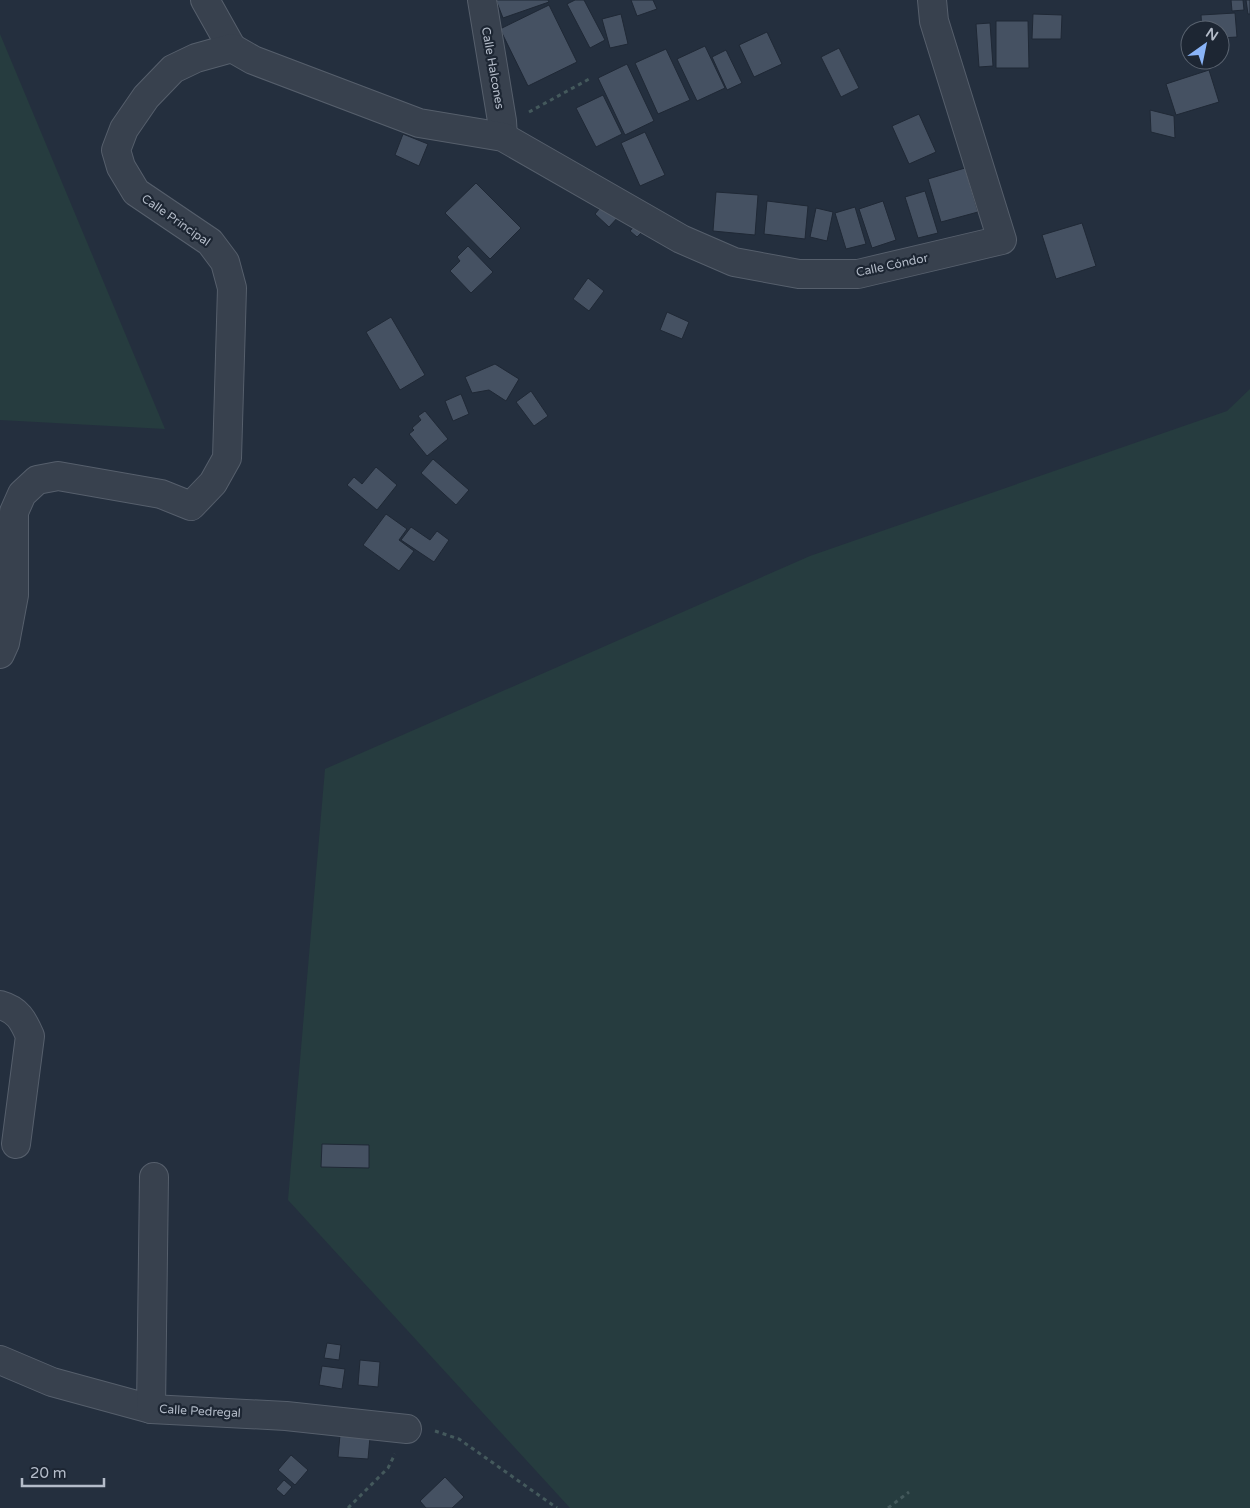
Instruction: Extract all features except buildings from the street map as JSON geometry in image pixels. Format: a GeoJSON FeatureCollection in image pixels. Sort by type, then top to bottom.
{"type":"FeatureCollection","features":[{"type":"Feature","properties":{"kind":"street"},"geometry":{"type":"LineString","coordinates":[[205,0],[232,48],[253,60],[420,123],[503,129]]}},
{"type":"Feature","properties":{"kind":"street","name":"Calle Halcones"},"geometry":{"type":"LineString","coordinates":[[482,0],[503,129]]}},
{"type":"Feature","properties":{"kind":"street","name":"Calle Cóndor"},"geometry":{"type":"LineString","coordinates":[[503,129],[681,239],[734,262],[799,274],[858,274],[1002,240],[934,21],[932,0]]}},
{"type":"Feature","properties":{"kind":"street","name":"Calle Principal"},"geometry":{"type":"LineString","coordinates":[[0,654],[5,643],[14,595],[14,512],[22,494],[37,480],[58,476],[161,494],[191,506],[213,483],[227,458],[232,288],[225,262],[210,242],[136,192],[122,167],[116,150],[124,129],[146,97],[173,69],[196,58],[232,48]]}},
{"type":"Feature","properties":{"kind":"street"},"geometry":{"type":"LineString","coordinates":[[0,1005],[9,1008],[23,1020],[30,1036],[16,1144]]}},
{"type":"Feature","properties":{"kind":"street"},"geometry":{"type":"LineString","coordinates":[[150,1409],[154,1177]]}},
{"type":"Feature","properties":{"kind":"street","name":"Calle Pedregal"},"geometry":{"type":"LineString","coordinates":[[0,1360],[52,1382],[150,1409],[286,1416],[407,1428]]}},
{"type":"Feature","properties":{"kind":"path"},"geometry":{"type":"LineString","coordinates":[[503,129],[523,115],[591,78]]}},
{"type":"Feature","properties":{"kind":"path"},"geometry":{"type":"LineString","coordinates":[[348,1508],[388,1468],[407,1428],[430,1430],[459,1439],[557,1508]]}},
{"type":"Feature","properties":{"kind":"path"},"geometry":{"type":"LineString","coordinates":[[888,1508],[908,1492]]}},
{"type":"Feature","properties":{"kind":"green space"},"geometry":{"type":"Polygon","coordinates":[[[0,34],[165,429],[0,420],[0,34]]]}},
{"type":"Feature","properties":{"kind":"green space"},"geometry":{"type":"Polygon","coordinates":[[[1250,389],[1250,1508],[570,1508],[288,1200],[325,769],[810,556],[1227,411],[1250,389]]]}}]}
